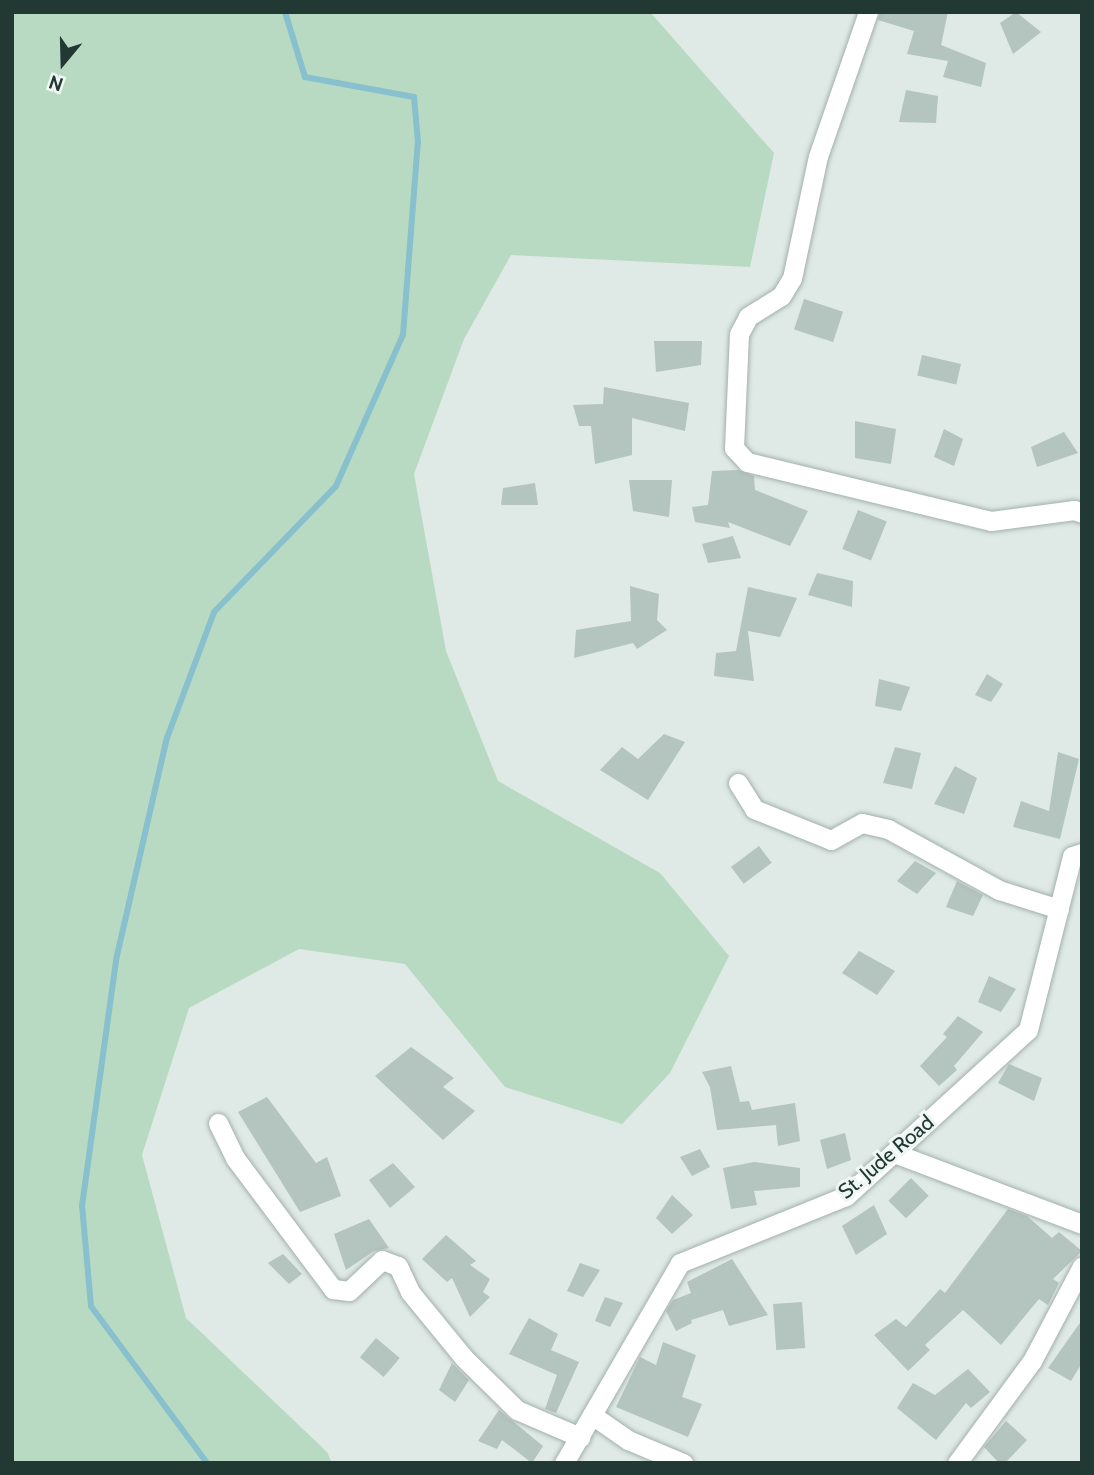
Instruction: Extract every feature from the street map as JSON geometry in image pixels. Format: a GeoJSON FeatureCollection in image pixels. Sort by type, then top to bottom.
{"type":"FeatureCollection","features":[{"type":"Feature","properties":{"kind":"street"},"geometry":{"type":"LineString","coordinates":[[868,12],[818,156],[792,278],[781,296],[748,317],[739,334],[734,448],[747,462],[991,521],[1074,509],[1082,513]]}},
{"type":"Feature","properties":{"kind":"street"},"geometry":{"type":"LineString","coordinates":[[738,783],[754,809],[831,840],[862,823],[888,828],[999,890],[1059,909]]}},
{"type":"Feature","properties":{"kind":"street","name":"St. Jude Road"},"geometry":{"type":"LineString","coordinates":[[565,1463],[680,1263],[846,1196],[1028,1030],[1072,856],[1082,853]]}},
{"type":"Feature","properties":{"kind":"street"},"geometry":{"type":"LineString","coordinates":[[218,1122],[235,1158],[333,1289],[349,1291],[382,1259],[398,1266],[410,1292],[441,1330],[517,1410],[580,1437]]}},
{"type":"Feature","properties":{"kind":"street"},"geometry":{"type":"LineString","coordinates":[[894,1153],[1082,1224]]}},
{"type":"Feature","properties":{"kind":"street"},"geometry":{"type":"LineString","coordinates":[[957,1463],[1032,1360],[1082,1266]]}},
{"type":"Feature","properties":{"kind":"street"},"geometry":{"type":"LineString","coordinates":[[592,1415],[628,1440],[683,1463]]}},
{"type":"Feature","properties":{"kind":"green space"},"geometry":{"type":"Polygon","coordinates":[[[12,12],[650,12],[774,153],[750,267],[511,255],[464,339],[414,474],[446,651],[498,781],[660,873],[729,956],[670,1073],[622,1124],[505,1087],[405,964],[299,949],[189,1008],[142,1155],[186,1318],[327,1452],[332,1463],[12,1463],[12,12]]]}},
{"type":"Feature","properties":{"kind":"building"},"geometry":{"type":"Polygon","coordinates":[[[880,12],[948,12],[941,45],[986,63],[981,87],[943,77],[948,61],[907,54],[914,31],[878,20],[880,12]]]}},
{"type":"Feature","properties":{"kind":"building"},"geometry":{"type":"Polygon","coordinates":[[[1016,12],[1041,32],[1013,54],[1000,23],[1016,12]]]}},
{"type":"Feature","properties":{"kind":"building"},"geometry":{"type":"Polygon","coordinates":[[[906,90],[938,96],[936,123],[899,122],[906,90]]]}},
{"type":"Feature","properties":{"kind":"building"},"geometry":{"type":"Polygon","coordinates":[[[804,299],[843,312],[833,342],[794,329],[804,299]]]}},
{"type":"Feature","properties":{"kind":"building"},"geometry":{"type":"Polygon","coordinates":[[[654,341],[702,341],[701,365],[656,372],[654,341]]]}},
{"type":"Feature","properties":{"kind":"building"},"geometry":{"type":"Polygon","coordinates":[[[922,355],[961,364],[956,384],[917,375],[922,355]]]}},
{"type":"Feature","properties":{"kind":"building"},"geometry":{"type":"Polygon","coordinates":[[[604,387],[689,403],[685,431],[632,418],[632,455],[595,464],[591,426],[579,426],[573,405],[603,404],[604,387]]]}},
{"type":"Feature","properties":{"kind":"building"},"geometry":{"type":"Polygon","coordinates":[[[855,421],[896,429],[891,464],[855,458],[855,421]]]}},
{"type":"Feature","properties":{"kind":"building"},"geometry":{"type":"Polygon","coordinates":[[[944,429],[963,439],[954,466],[934,457],[944,429]]]}},
{"type":"Feature","properties":{"kind":"building"},"geometry":{"type":"Polygon","coordinates":[[[1064,432],[1078,453],[1037,467],[1031,447],[1064,432]]]}},
{"type":"Feature","properties":{"kind":"building"},"geometry":{"type":"Polygon","coordinates":[[[738,470],[754,476],[755,490],[808,511],[790,546],[728,522],[730,528],[695,522],[692,507],[708,505],[712,471],[738,470]]]}},
{"type":"Feature","properties":{"kind":"building"},"geometry":{"type":"Polygon","coordinates":[[[629,480],[672,480],[669,517],[633,511],[629,480]]]}},
{"type":"Feature","properties":{"kind":"building"},"geometry":{"type":"Polygon","coordinates":[[[535,483],[538,505],[501,505],[503,488],[535,483]]]}},
{"type":"Feature","properties":{"kind":"building"},"geometry":{"type":"Polygon","coordinates":[[[858,510],[887,522],[871,561],[842,549],[858,510]]]}},
{"type":"Feature","properties":{"kind":"building"},"geometry":{"type":"Polygon","coordinates":[[[733,536],[741,558],[708,563],[702,544],[733,536]]]}},
{"type":"Feature","properties":{"kind":"building"},"geometry":{"type":"Polygon","coordinates":[[[817,573],[853,581],[852,607],[808,595],[817,573]]]}},
{"type":"Feature","properties":{"kind":"building"},"geometry":{"type":"Polygon","coordinates":[[[630,586],[659,594],[657,620],[667,630],[637,649],[633,643],[574,658],[576,630],[631,621],[630,586]]]}},
{"type":"Feature","properties":{"kind":"building"},"geometry":{"type":"Polygon","coordinates":[[[748,587],[797,598],[780,637],[748,631],[754,681],[714,676],[716,653],[736,651],[748,587]]]}},
{"type":"Feature","properties":{"kind":"building"},"geometry":{"type":"Polygon","coordinates":[[[987,674],[1003,684],[991,702],[975,695],[987,674]]]}},
{"type":"Feature","properties":{"kind":"building"},"geometry":{"type":"Polygon","coordinates":[[[879,679],[910,687],[901,711],[875,706],[879,679]]]}},
{"type":"Feature","properties":{"kind":"building"},"geometry":{"type":"Polygon","coordinates":[[[664,734],[685,742],[648,800],[600,770],[622,747],[638,759],[664,734]]]}},
{"type":"Feature","properties":{"kind":"building"},"geometry":{"type":"Polygon","coordinates":[[[895,747],[921,753],[912,789],[883,783],[895,747]]]}},
{"type":"Feature","properties":{"kind":"building"},"geometry":{"type":"Polygon","coordinates":[[[1058,752],[1079,759],[1060,839],[1013,827],[1021,801],[1049,811],[1058,752]]]}},
{"type":"Feature","properties":{"kind":"building"},"geometry":{"type":"Polygon","coordinates":[[[955,766],[977,778],[964,814],[934,804],[955,766]]]}},
{"type":"Feature","properties":{"kind":"building"},"geometry":{"type":"Polygon","coordinates":[[[759,846],[772,863],[744,884],[731,867],[759,846]]]}},
{"type":"Feature","properties":{"kind":"building"},"geometry":{"type":"Polygon","coordinates":[[[915,861],[936,873],[917,894],[897,881],[915,861]]]}},
{"type":"Feature","properties":{"kind":"building"},"geometry":{"type":"Polygon","coordinates":[[[957,881],[983,895],[973,916],[946,907],[957,881]]]}},
{"type":"Feature","properties":{"kind":"building"},"geometry":{"type":"Polygon","coordinates":[[[859,951],[895,971],[877,995],[842,973],[859,951]]]}},
{"type":"Feature","properties":{"kind":"building"},"geometry":{"type":"Polygon","coordinates":[[[989,976],[1016,989],[1001,1012],[978,1002],[989,976]]]}},
{"type":"Feature","properties":{"kind":"building"},"geometry":{"type":"Polygon","coordinates":[[[958,1016],[983,1032],[954,1066],[957,1070],[939,1086],[920,1066],[947,1037],[943,1034],[958,1016]]]}},
{"type":"Feature","properties":{"kind":"building"},"geometry":{"type":"Polygon","coordinates":[[[411,1047],[454,1078],[443,1087],[475,1111],[443,1140],[375,1076],[411,1047]]]}},
{"type":"Feature","properties":{"kind":"building"},"geometry":{"type":"Polygon","coordinates":[[[1009,1064],[1042,1078],[1034,1101],[998,1083],[1009,1064]]]}},
{"type":"Feature","properties":{"kind":"building"},"geometry":{"type":"Polygon","coordinates":[[[731,1066],[740,1102],[749,1101],[752,1110],[795,1103],[800,1141],[778,1146],[776,1125],[717,1130],[710,1087],[702,1072],[731,1066]]]}},
{"type":"Feature","properties":{"kind":"building"},"geometry":{"type":"Polygon","coordinates":[[[267,1097],[316,1163],[327,1157],[341,1196],[300,1212],[238,1112],[267,1097]]]}},
{"type":"Feature","properties":{"kind":"building"},"geometry":{"type":"Polygon","coordinates":[[[845,1133],[851,1160],[827,1169],[820,1140],[845,1133]]]}},
{"type":"Feature","properties":{"kind":"building"},"geometry":{"type":"Polygon","coordinates":[[[700,1149],[710,1167],[692,1176],[680,1157],[700,1149]]]}},
{"type":"Feature","properties":{"kind":"building"},"geometry":{"type":"Polygon","coordinates":[[[754,1162],[800,1168],[800,1187],[754,1191],[757,1205],[731,1209],[723,1168],[754,1162]]]}},
{"type":"Feature","properties":{"kind":"building"},"geometry":{"type":"Polygon","coordinates":[[[393,1163],[415,1187],[390,1208],[369,1180],[393,1163]]]}},
{"type":"Feature","properties":{"kind":"building"},"geometry":{"type":"Polygon","coordinates":[[[911,1178],[929,1196],[906,1218],[888,1201],[911,1178]]]}},
{"type":"Feature","properties":{"kind":"building"},"geometry":{"type":"Polygon","coordinates":[[[672,1195],[693,1215],[672,1234],[656,1218],[672,1195]]]}},
{"type":"Feature","properties":{"kind":"building"},"geometry":{"type":"Polygon","coordinates":[[[874,1205],[887,1234],[856,1255],[842,1226],[874,1205]]]}},
{"type":"Feature","properties":{"kind":"building"},"geometry":{"type":"Polygon","coordinates":[[[1008,1209],[1027,1216],[1052,1238],[1059,1232],[1082,1251],[1053,1279],[1059,1283],[1048,1305],[1039,1299],[1001,1345],[963,1310],[925,1345],[930,1350],[908,1371],[874,1335],[896,1319],[906,1327],[940,1289],[945,1293],[1008,1209]]]}},
{"type":"Feature","properties":{"kind":"building"},"geometry":{"type":"Polygon","coordinates":[[[369,1219],[389,1248],[374,1251],[346,1270],[334,1234],[369,1219]]]}},
{"type":"Feature","properties":{"kind":"building"},"geometry":{"type":"Polygon","coordinates":[[[446,1235],[476,1261],[470,1265],[490,1279],[483,1292],[490,1297],[470,1317],[452,1278],[447,1282],[422,1259],[446,1235]]]}},
{"type":"Feature","properties":{"kind":"building"},"geometry":{"type":"Polygon","coordinates":[[[283,1254],[302,1274],[289,1284],[268,1263],[283,1254]]]}},
{"type":"Feature","properties":{"kind":"building"},"geometry":{"type":"Polygon","coordinates":[[[732,1259],[768,1315],[729,1326],[723,1310],[691,1320],[692,1323],[676,1331],[666,1311],[673,1300],[691,1293],[687,1282],[732,1259]]]}},
{"type":"Feature","properties":{"kind":"building"},"geometry":{"type":"Polygon","coordinates":[[[580,1263],[600,1270],[583,1297],[567,1291],[580,1263]]]}},
{"type":"Feature","properties":{"kind":"building"},"geometry":{"type":"Polygon","coordinates":[[[605,1297],[623,1303],[610,1327],[595,1321],[605,1297]]]}},
{"type":"Feature","properties":{"kind":"building"},"geometry":{"type":"Polygon","coordinates":[[[802,1302],[805,1348],[776,1350],[773,1304],[802,1302]]]}},
{"type":"Feature","properties":{"kind":"building"},"geometry":{"type":"Polygon","coordinates":[[[529,1318],[558,1334],[551,1350],[579,1362],[556,1413],[545,1409],[557,1375],[509,1354],[529,1318]]]}},
{"type":"Feature","properties":{"kind":"building"},"geometry":{"type":"Polygon","coordinates":[[[1082,1320],[1082,1363],[1071,1381],[1048,1368],[1082,1320]]]}},
{"type":"Feature","properties":{"kind":"building"},"geometry":{"type":"Polygon","coordinates":[[[376,1338],[400,1358],[384,1377],[360,1357],[376,1338]]]}},
{"type":"Feature","properties":{"kind":"building"},"geometry":{"type":"Polygon","coordinates":[[[663,1342],[696,1355],[682,1397],[702,1404],[688,1437],[616,1407],[640,1357],[656,1365],[663,1342]]]}},
{"type":"Feature","properties":{"kind":"building"},"geometry":{"type":"Polygon","coordinates":[[[452,1363],[469,1380],[455,1402],[439,1390],[452,1363]]]}},
{"type":"Feature","properties":{"kind":"building"},"geometry":{"type":"Polygon","coordinates":[[[968,1369],[990,1392],[971,1408],[966,1403],[936,1440],[897,1408],[913,1383],[935,1395],[968,1369]]]}},
{"type":"Feature","properties":{"kind":"building"},"geometry":{"type":"Polygon","coordinates":[[[499,1410],[543,1446],[532,1463],[502,1440],[497,1449],[478,1441],[499,1410]]]}},
{"type":"Feature","properties":{"kind":"building"},"geometry":{"type":"Polygon","coordinates":[[[1006,1421],[1027,1440],[1005,1463],[999,1463],[984,1447],[1006,1421]]]}},
{"type":"Feature","properties":{"kind":"waterway"},"geometry":{"type":"LineString","coordinates":[[207,1463],[91,1306],[82,1206],[116,960],[167,738],[214,612],[336,486],[403,335],[418,142],[414,97],[305,77],[285,12]]}}]}
